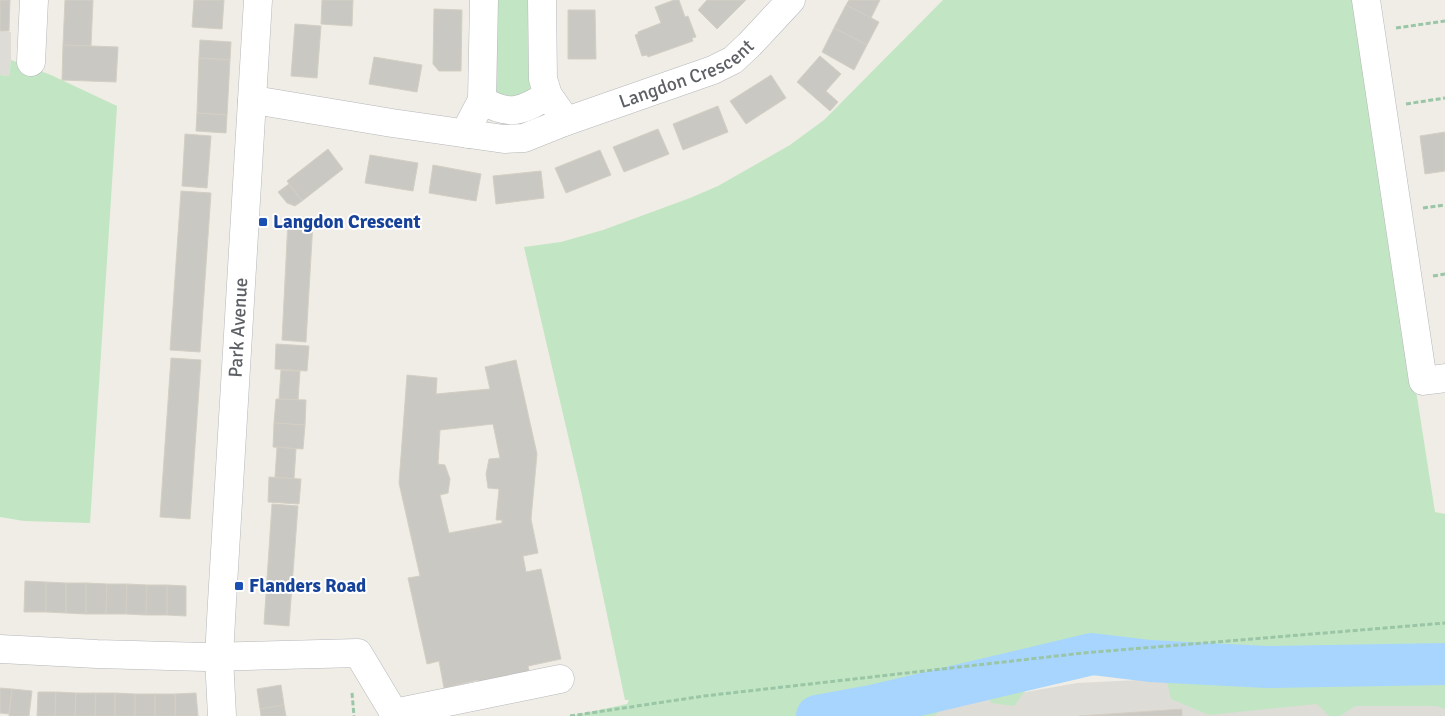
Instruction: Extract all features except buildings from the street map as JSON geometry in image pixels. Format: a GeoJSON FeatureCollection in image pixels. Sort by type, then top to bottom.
{"type":"FeatureCollection","features":[{"type":"Feature","properties":{"kind":"street"},"geometry":{"type":"LineString","coordinates":[[31,62],[34,0]]}},
{"type":"Feature","properties":{"kind":"street","name":"Park Avenue"},"geometry":{"type":"LineString","coordinates":[[222,716],[220,657],[222,610],[258,0]]}},
{"type":"Feature","properties":{"kind":"street"},"geometry":{"type":"LineString","coordinates":[[468,134],[470,123],[482,100],[484,0]]}},
{"type":"Feature","properties":{"kind":"street"},"geometry":{"type":"LineString","coordinates":[[542,0],[543,79],[548,95],[560,112],[564,122]]}},
{"type":"Feature","properties":{"kind":"street","name":"Langdon Crescent"},"geometry":{"type":"LineString","coordinates":[[252,101],[504,140],[524,138],[564,122],[713,70],[733,60],[791,0]]}},
{"type":"Feature","properties":{"kind":"street"},"geometry":{"type":"LineString","coordinates":[[1366,0],[1423,381],[1445,378]]}},
{"type":"Feature","properties":{"kind":"street"},"geometry":{"type":"LineString","coordinates":[[482,100],[494,107],[507,111],[530,106],[548,95]]}},
{"type":"Feature","properties":{"kind":"street"},"geometry":{"type":"LineString","coordinates":[[0,649],[220,657],[358,653],[394,713],[560,679]]}},
{"type":"Feature","properties":{"kind":"path"},"geometry":{"type":"LineString","coordinates":[[1371,32],[1445,21]]}},
{"type":"Feature","properties":{"kind":"path"},"geometry":{"type":"LineString","coordinates":[[1382,108],[1445,98]]}},
{"type":"Feature","properties":{"kind":"path"},"geometry":{"type":"LineString","coordinates":[[570,716],[704,696],[1083,653],[1445,622]]}},
{"type":"Feature","properties":{"kind":"shaded area"},"geometry":{"type":"Polygon","coordinates":[[[0,31],[11,32],[9,76],[0,75],[0,31]]]}},
{"type":"Feature","properties":{"kind":"shaded area"},"geometry":{"type":"Polygon","coordinates":[[[1445,665],[1445,716],[888,716],[1077,683],[1445,665]]]}},
{"type":"Feature","properties":{"kind":"green space"},"geometry":{"type":"Polygon","coordinates":[[[493,0],[532,0],[531,82],[530,89],[522,99],[497,95],[494,89],[493,0]]]}},
{"type":"Feature","properties":{"kind":"green space"},"geometry":{"type":"Polygon","coordinates":[[[943,0],[1355,0],[1435,512],[1445,514],[1445,709],[1436,706],[1355,706],[1340,716],[1329,716],[1317,704],[1209,715],[1171,699],[1166,678],[1115,668],[1035,678],[1014,706],[991,703],[986,689],[953,700],[934,716],[571,716],[627,704],[629,700],[625,700],[581,491],[524,247],[561,242],[603,230],[690,198],[718,186],[790,145],[824,120],[943,0]]]}},
{"type":"Feature","properties":{"kind":"green space"},"geometry":{"type":"Polygon","coordinates":[[[11,60],[51,75],[117,106],[90,523],[24,521],[0,517],[0,75],[9,76],[11,60]]]}},
{"type":"Feature","properties":{"kind":"waterway"},"geometry":{"type":"LineString","coordinates":[[817,716],[872,706],[1092,654],[1150,661],[1267,667],[1445,664]]}},
{"type":"Feature","properties":{"kind":"place","name":"Langdon Crescent"},"geometry":{"type":"Point","coordinates":[263,222]}},
{"type":"Feature","properties":{"kind":"place","name":"Flanders Road"},"geometry":{"type":"Point","coordinates":[239,586]}}]}
